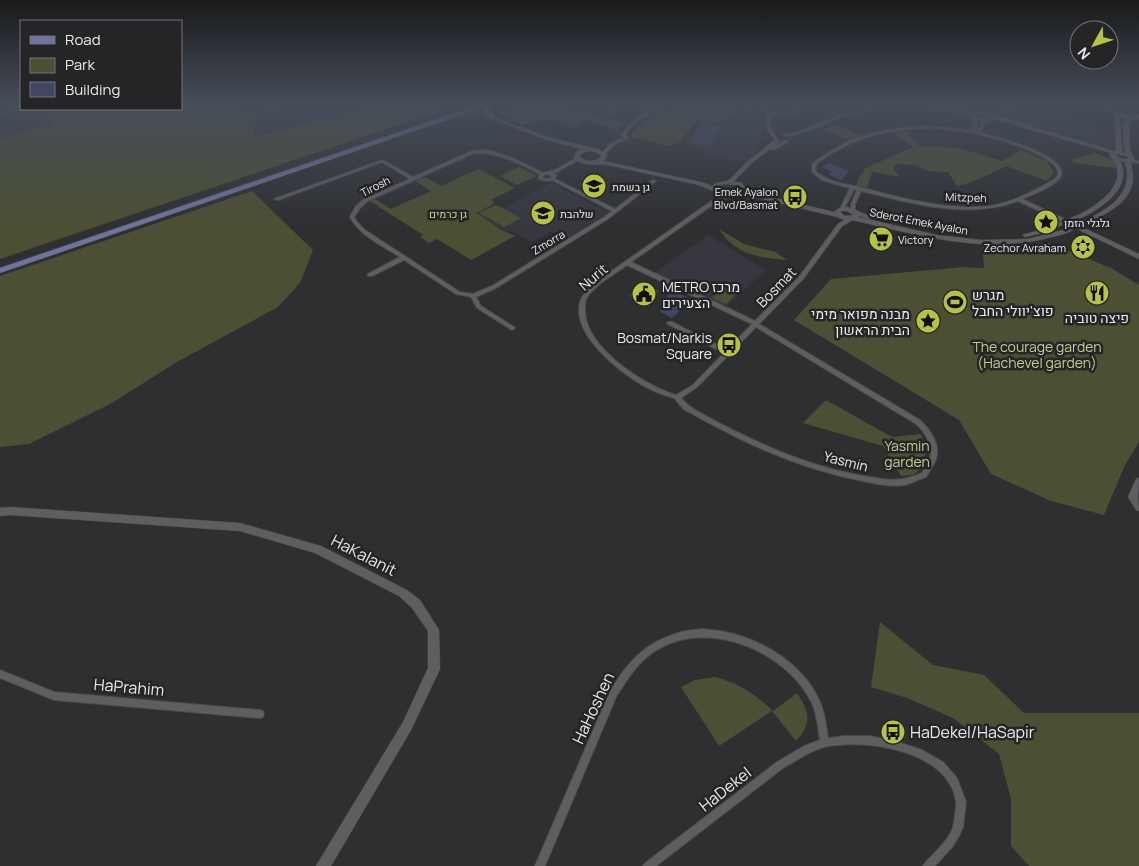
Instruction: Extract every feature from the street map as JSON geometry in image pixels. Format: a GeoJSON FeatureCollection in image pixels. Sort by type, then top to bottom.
{"type":"FeatureCollection","features":[{"type":"Feature","properties":{"kind":"main road"},"geometry":{"type":"LineString","coordinates":[[0,264],[361,145]]}},
{"type":"Feature","properties":{"kind":"main road"},"geometry":{"type":"LineString","coordinates":[[0,271],[363,145]]}},
{"type":"Feature","properties":{"kind":"main road"},"geometry":{"type":"LineString","coordinates":[[560,145],[571,150],[586,163],[598,162],[701,184],[733,194],[758,196],[840,212]]}},
{"type":"Feature","properties":{"kind":"main road"},"geometry":{"type":"LineString","coordinates":[[573,145],[594,150],[635,165],[741,185],[852,215]]}},
{"type":"Feature","properties":{"kind":"main road"},"geometry":{"type":"LineString","coordinates":[[716,190],[716,185],[733,179],[772,145]]}},
{"type":"Feature","properties":{"kind":"main road"},"geometry":{"type":"LineString","coordinates":[[733,194],[742,191],[741,176],[777,145]]}},
{"type":"Feature","properties":{"kind":"main road"},"geometry":{"type":"LineString","coordinates":[[1083,145],[1130,159]]}},
{"type":"Feature","properties":{"kind":"main road","name":"Sderot Emek Ayalon"},"geometry":{"type":"LineString","coordinates":[[852,215],[973,236],[1022,236],[1045,231],[1093,210],[1112,195],[1121,177],[1119,163],[1115,155],[1119,150],[1119,145]]}},
{"type":"Feature","properties":{"kind":"main road","name":"Sderot Emek Ayalon"},"geometry":{"type":"LineString","coordinates":[[852,215],[937,237],[975,242],[1028,241],[1075,229],[1102,214],[1121,198],[1130,179],[1130,159],[1127,145]]}},
{"type":"Feature","properties":{"kind":"main road"},"geometry":{"type":"LineString","coordinates":[[577,157],[587,149]]}},
{"type":"Feature","properties":{"kind":"main road"},"geometry":{"type":"LineString","coordinates":[[598,162],[603,159],[604,155]]}},
{"type":"Feature","properties":{"kind":"main road"},"geometry":{"type":"LineString","coordinates":[[652,173],[655,176],[654,180],[670,177]]}},
{"type":"Feature","properties":{"kind":"main road"},"geometry":{"type":"LineString","coordinates":[[1063,222],[1139,257]]}},
{"type":"Feature","properties":{"kind":"main road"},"geometry":{"type":"LineString","coordinates":[[1138,506],[1133,496],[1139,482]]}},
{"type":"Feature","properties":{"kind":"main road","name":"HaKalanit"},"geometry":{"type":"LineString","coordinates":[[0,512],[151,519],[240,527],[317,549],[403,593],[416,604],[433,630],[434,669],[407,726],[323,866]]}},
{"type":"Feature","properties":{"kind":"street","name":"Mitzpeh"},"geometry":{"type":"LineString","coordinates":[[848,145],[825,156],[814,164],[814,172],[824,179],[859,189],[960,208],[991,207],[1019,200],[1054,182],[1060,174],[1058,166],[1048,158],[1015,145]]}},
{"type":"Feature","properties":{"kind":"street"},"geometry":{"type":"LineString","coordinates":[[594,150],[609,146]]}},
{"type":"Feature","properties":{"kind":"street"},"geometry":{"type":"LineString","coordinates":[[604,155],[609,146]]}},
{"type":"Feature","properties":{"kind":"street","name":"Tirosh"},"geometry":{"type":"LineString","coordinates":[[512,328],[479,307],[473,296],[458,292],[358,227],[352,220],[352,217],[358,207],[366,200],[463,156],[484,151],[507,156],[542,174],[540,177],[542,179],[553,178]]}},
{"type":"Feature","properties":{"kind":"street"},"geometry":{"type":"LineString","coordinates":[[542,174],[572,163],[577,157]]}},
{"type":"Feature","properties":{"kind":"street"},"geometry":{"type":"LineString","coordinates":[[1130,159],[1139,162]]}},
{"type":"Feature","properties":{"kind":"street"},"geometry":{"type":"LineString","coordinates":[[276,199],[382,161],[413,178]]}},
{"type":"Feature","properties":{"kind":"street"},"geometry":{"type":"LineString","coordinates":[[553,178],[563,170],[581,162],[586,163]]}},
{"type":"Feature","properties":{"kind":"street"},"geometry":{"type":"LineString","coordinates":[[548,173],[553,174],[553,178],[616,211]]}},
{"type":"Feature","properties":{"kind":"street","name":"Zmorra"},"geometry":{"type":"LineString","coordinates":[[473,296],[494,287],[616,211],[654,180]]}},
{"type":"Feature","properties":{"kind":"street"},"geometry":{"type":"LineString","coordinates":[[840,226],[840,212],[853,187]]}},
{"type":"Feature","properties":{"kind":"street"},"geometry":{"type":"LineString","coordinates":[[852,215],[853,204],[859,189]]}},
{"type":"Feature","properties":{"kind":"street"},"geometry":{"type":"LineString","coordinates":[[712,203],[716,190]]}},
{"type":"Feature","properties":{"kind":"street","name":"Nurit"},"geometry":{"type":"LineString","coordinates":[[677,397],[663,394],[620,366],[598,347],[583,326],[581,315],[584,298],[598,283],[712,203],[733,194]]}},
{"type":"Feature","properties":{"kind":"street"},"geometry":{"type":"LineString","coordinates":[[1019,200],[1063,222]]}},
{"type":"Feature","properties":{"kind":"street","name":"Bosmat"},"geometry":{"type":"LineString","coordinates":[[677,397],[695,386],[809,269],[840,226],[852,215]]}},
{"type":"Feature","properties":{"kind":"street"},"geometry":{"type":"LineString","coordinates":[[370,275],[403,258]]}},
{"type":"Feature","properties":{"kind":"street"},"geometry":{"type":"LineString","coordinates":[[628,263],[756,324]]}},
{"type":"Feature","properties":{"kind":"street"},"geometry":{"type":"LineString","coordinates":[[670,323],[728,353]]}},
{"type":"Feature","properties":{"kind":"street","name":"Yasmin"},"geometry":{"type":"LineString","coordinates":[[677,397],[684,406],[695,413],[763,447],[845,475],[874,481],[909,482],[922,478],[929,470],[933,460],[933,447],[930,436],[918,422],[756,324]]}},
{"type":"Feature","properties":{"kind":"street","name":"HaHoshen"},"geometry":{"type":"LineString","coordinates":[[540,866],[613,694],[627,672],[637,661],[661,643],[687,635],[714,633],[747,642],[764,650],[787,666],[807,687],[815,700],[825,743]]}},
{"type":"Feature","properties":{"kind":"street","name":"HaPrahim"},"geometry":{"type":"LineString","coordinates":[[0,674],[54,696],[260,714]]}},
{"type":"Feature","properties":{"kind":"street","name":"HaDekel"},"geometry":{"type":"LineString","coordinates":[[648,866],[780,766],[813,746],[825,743],[875,740],[928,757],[940,764],[957,785],[961,797],[961,813],[958,828],[952,839],[928,866]]}},
{"type":"Feature","properties":{"kind":"shaded area"},"geometry":{"type":"Polygon","coordinates":[[[690,145],[757,145],[753,156],[745,163],[707,156],[690,145]]]}},
{"type":"Feature","properties":{"kind":"shaded area"},"geometry":{"type":"Polygon","coordinates":[[[1095,145],[1113,145],[1113,148],[1110,150],[1095,145]]]}},
{"type":"Feature","properties":{"kind":"shaded area","name":"שלהבת"},"geometry":{"type":"Polygon","coordinates":[[[551,183],[607,213],[565,240],[551,232],[532,243],[511,231],[498,228],[478,213],[496,204],[504,208],[551,183]]]}},
{"type":"Feature","properties":{"kind":"shaded area"},"geometry":{"type":"Polygon","coordinates":[[[708,235],[766,270],[725,307],[654,273],[708,235]]]}},
{"type":"Feature","properties":{"kind":"green space"},"geometry":{"type":"Polygon","coordinates":[[[0,145],[338,145],[0,259],[0,145]]]}},
{"type":"Feature","properties":{"kind":"green space"},"geometry":{"type":"Polygon","coordinates":[[[911,145],[959,148],[1002,161],[1020,150],[1047,161],[1054,173],[1047,181],[1006,166],[970,183],[957,186],[948,172],[928,171],[916,165],[897,164],[893,168],[900,177],[872,172],[867,188],[856,186],[859,177],[864,171],[863,169],[913,147],[911,145]]]}},
{"type":"Feature","properties":{"kind":"green space"},"geometry":{"type":"Polygon","coordinates":[[[1095,153],[1113,160],[1117,168],[1075,163],[1071,160],[1095,153]]]}},
{"type":"Feature","properties":{"kind":"green space"},"geometry":{"type":"Polygon","coordinates":[[[519,167],[537,176],[517,185],[500,176],[519,167]]]}},
{"type":"Feature","properties":{"kind":"green space","name":"גן כרמים"},"geometry":{"type":"Polygon","coordinates":[[[478,169],[515,188],[491,200],[495,203],[477,213],[498,228],[515,236],[471,260],[437,239],[429,243],[420,237],[423,235],[370,201],[375,199],[391,209],[431,191],[415,181],[425,177],[441,186],[478,169]]]}},
{"type":"Feature","properties":{"kind":"green space"},"geometry":{"type":"Polygon","coordinates":[[[252,191],[313,250],[300,283],[278,307],[177,362],[112,403],[29,444],[0,447],[0,276],[252,191]]]}},
{"type":"Feature","properties":{"kind":"green space"},"geometry":{"type":"Polygon","coordinates":[[[496,205],[521,218],[504,227],[479,213],[496,205]]]}},
{"type":"Feature","properties":{"kind":"green space"},"geometry":{"type":"Polygon","coordinates":[[[719,229],[744,244],[775,252],[787,260],[767,258],[748,253],[732,244],[719,229]]]}},
{"type":"Feature","properties":{"kind":"green space","name":"The courage garden (Hachevel garden)"},"geometry":{"type":"Polygon","coordinates":[[[1049,243],[1111,268],[1139,285],[1139,442],[1125,465],[1104,515],[1051,501],[991,474],[959,420],[794,320],[831,279],[964,267],[984,268],[982,245],[1049,243]]]}},
{"type":"Feature","properties":{"kind":"green space"},"geometry":{"type":"Polygon","coordinates":[[[725,287],[738,292],[726,304],[712,298],[725,287]]]}},
{"type":"Feature","properties":{"kind":"green space","name":"Yasmin garden"},"geometry":{"type":"Polygon","coordinates":[[[826,400],[892,437],[921,434],[926,450],[923,467],[913,475],[901,476],[883,446],[803,423],[826,400]]]}},
{"type":"Feature","properties":{"kind":"green space"},"geometry":{"type":"Polygon","coordinates":[[[880,622],[933,665],[984,675],[1024,713],[1139,713],[1139,866],[1029,866],[1011,846],[1011,799],[999,754],[953,718],[907,698],[871,687],[880,622]]]}},
{"type":"Feature","properties":{"kind":"green space"},"geometry":{"type":"Polygon","coordinates":[[[715,677],[732,682],[746,690],[773,711],[797,693],[807,712],[805,729],[796,741],[772,711],[719,746],[681,687],[695,680],[715,677]]]}},
{"type":"Feature","properties":{"kind":"building"},"geometry":{"type":"Polygon","coordinates":[[[829,163],[849,171],[841,180],[828,174],[832,172],[821,167],[829,163]]]}},
{"type":"Feature","properties":{"kind":"building","name":"METRO מרכז הצעירים"},"geometry":{"type":"Polygon","coordinates":[[[645,284],[659,291],[644,304],[629,296],[645,284]]]}},
{"type":"Feature","properties":{"kind":"building"},"geometry":{"type":"Polygon","coordinates":[[[674,291],[699,303],[690,311],[684,307],[672,318],[659,311],[671,301],[665,298],[674,291]]]}},
{"type":"Feature","properties":{"kind":"place","name":"גן בשמת"},"geometry":{"type":"Point","coordinates":[594,186]}},
{"type":"Feature","properties":{"kind":"place","name":"Emek Ayalon Blvd/Basmat"},"geometry":{"type":"Point","coordinates":[795,197]}},
{"type":"Feature","properties":{"kind":"place","name":"שלהבת"},"geometry":{"type":"Point","coordinates":[543,213]}},
{"type":"Feature","properties":{"kind":"place","name":"גלגלי הזמן"},"geometry":{"type":"Point","coordinates":[1046,222]}},
{"type":"Feature","properties":{"kind":"place","name":"Victory"},"geometry":{"type":"Point","coordinates":[881,239]}},
{"type":"Feature","properties":{"kind":"place","name":"Zechor Avraham"},"geometry":{"type":"Point","coordinates":[1083,247]}},
{"type":"Feature","properties":{"kind":"place","name":"פיצה טוביה"},"geometry":{"type":"Point","coordinates":[1097,293]}},
{"type":"Feature","properties":{"kind":"place","name":"METRO מרכז הצעירים"},"geometry":{"type":"Point","coordinates":[644,294]}},
{"type":"Feature","properties":{"kind":"place","name":"מגרש פוצ'יוולי החבל"},"geometry":{"type":"Point","coordinates":[955,302]}},
{"type":"Feature","properties":{"kind":"place","name":"מבנה מפואר מימי הבית הראשון"},"geometry":{"type":"Point","coordinates":[928,321]}},
{"type":"Feature","properties":{"kind":"place","name":"Bosmat/Narkis Square"},"geometry":{"type":"Point","coordinates":[729,345]}},
{"type":"Feature","properties":{"kind":"place","name":"HaDekel/HaSapir"},"geometry":{"type":"Point","coordinates":[893,732]}}]}
